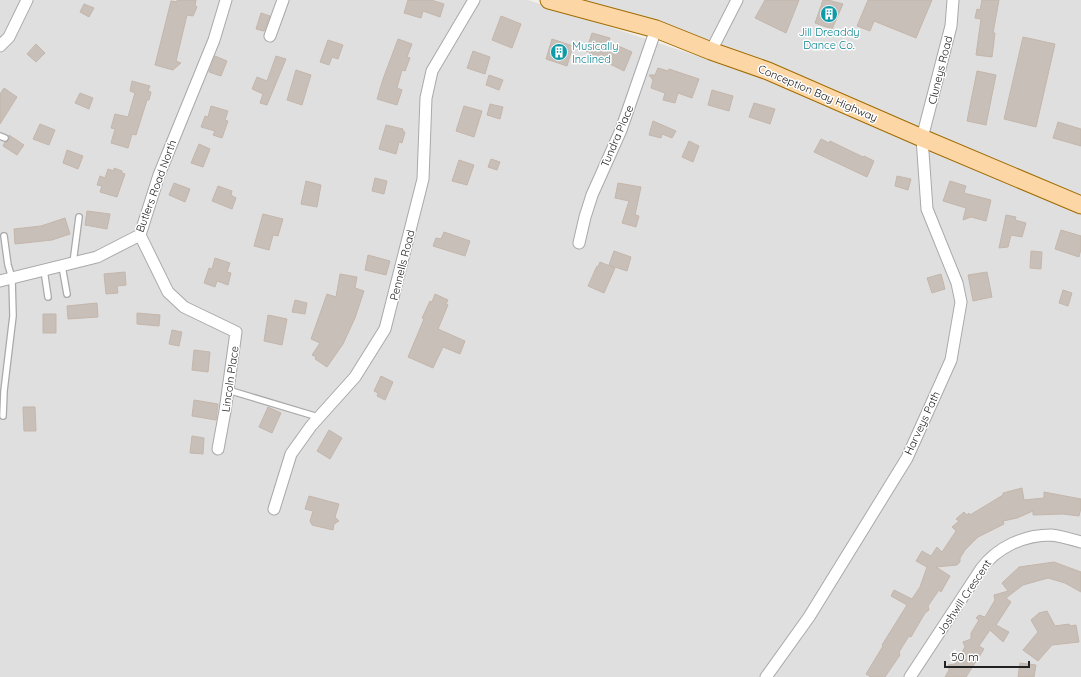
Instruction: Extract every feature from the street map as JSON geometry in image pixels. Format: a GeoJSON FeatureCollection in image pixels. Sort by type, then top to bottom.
{"type":"FeatureCollection","features":[{"type":"Feature","properties":{"kind":"main road","name":"Conception Bay Highway"},"geometry":{"type":"LineString","coordinates":[[549,0],[656,29],[712,51],[768,70],[922,138],[1081,205]]}},
{"type":"Feature","properties":{"kind":"street"},"geometry":{"type":"LineString","coordinates":[[0,46],[9,37],[27,0]]}},
{"type":"Feature","properties":{"kind":"street","name":"Butlers Road North"},"geometry":{"type":"LineString","coordinates":[[0,281],[97,257],[140,235],[159,175],[214,40],[226,0]]}},
{"type":"Feature","properties":{"kind":"street"},"geometry":{"type":"LineString","coordinates":[[270,36],[283,0]]}},
{"type":"Feature","properties":{"kind":"street","name":"Pennells Road"},"geometry":{"type":"LineString","coordinates":[[274,508],[291,454],[318,417],[355,377],[385,329],[423,179],[426,98],[432,71],[474,0]]}},
{"type":"Feature","properties":{"kind":"street"},"geometry":{"type":"LineString","coordinates":[[712,51],[737,0]]}},
{"type":"Feature","properties":{"kind":"street","name":"Cluneys Road"},"geometry":{"type":"LineString","coordinates":[[922,138],[951,26],[953,0]]}},
{"type":"Feature","properties":{"kind":"street","name":"Tundra Place"},"geometry":{"type":"LineString","coordinates":[[579,243],[592,195],[621,130],[656,29]]}},
{"type":"Feature","properties":{"kind":"street","name":"Harveys Path"},"geometry":{"type":"LineString","coordinates":[[766,677],[809,617],[907,458],[951,360],[961,302],[957,283],[927,209],[922,138]]}},
{"type":"Feature","properties":{"kind":"street","name":"Lincoln Place"},"geometry":{"type":"LineString","coordinates":[[140,235],[168,292],[184,307],[236,332],[218,449]]}},
{"type":"Feature","properties":{"kind":"street","name":"Joshwill Crescent"},"geometry":{"type":"LineString","coordinates":[[910,677],[981,569],[992,556],[1009,545],[1039,536],[1058,536],[1081,542]]}},
{"type":"Feature","properties":{"kind":"lane"},"geometry":{"type":"LineString","coordinates":[[73,263],[78,217]]}},
{"type":"Feature","properties":{"kind":"lane"},"geometry":{"type":"LineString","coordinates":[[3,416],[4,391],[12,316],[12,278],[8,266],[4,236]]}},
{"type":"Feature","properties":{"kind":"lane"},"geometry":{"type":"LineString","coordinates":[[62,266],[67,294]]}},
{"type":"Feature","properties":{"kind":"lane"},"geometry":{"type":"LineString","coordinates":[[44,270],[48,297]]}},
{"type":"Feature","properties":{"kind":"lane"},"geometry":{"type":"LineString","coordinates":[[228,390],[318,417]]}},
{"type":"Feature","properties":{"kind":"shaded area"},"geometry":{"type":"Polygon","coordinates":[[[0,0],[528,0],[791,87],[1042,199],[1081,209],[1081,677],[0,677],[0,0]]]}},
{"type":"Feature","properties":{"kind":"shaded area"},"geometry":{"type":"Polygon","coordinates":[[[573,0],[1081,0],[1081,197],[954,146],[823,84],[704,41],[573,0]]]}},
{"type":"Feature","properties":{"kind":"building"},"geometry":{"type":"Polygon","coordinates":[[[177,0],[196,0],[195,5],[197,7],[193,16],[187,15],[176,61],[181,63],[173,70],[155,65],[171,1],[177,2],[177,0]]]}},
{"type":"Feature","properties":{"kind":"building"},"geometry":{"type":"Polygon","coordinates":[[[408,0],[431,0],[444,4],[440,17],[423,11],[421,18],[404,13],[408,0]]]}},
{"type":"Feature","properties":{"kind":"building"},"geometry":{"type":"Polygon","coordinates":[[[765,0],[799,0],[786,33],[755,18],[765,0]]]}},
{"type":"Feature","properties":{"kind":"building","name":"Jill Dreaddy Dance Co."},"geometry":{"type":"Polygon","coordinates":[[[823,0],[843,4],[832,29],[815,23],[823,0]]]}},
{"type":"Feature","properties":{"kind":"building"},"geometry":{"type":"Polygon","coordinates":[[[868,0],[932,0],[916,38],[874,21],[870,31],[857,26],[868,0]]]}},
{"type":"Feature","properties":{"kind":"building"},"geometry":{"type":"Polygon","coordinates":[[[982,0],[999,0],[993,33],[995,33],[992,57],[976,55],[981,19],[975,18],[977,9],[980,10],[982,0]]]}},
{"type":"Feature","properties":{"kind":"building"},"geometry":{"type":"Polygon","coordinates":[[[84,4],[94,8],[89,17],[80,12],[84,4]]]}},
{"type":"Feature","properties":{"kind":"building"},"geometry":{"type":"Polygon","coordinates":[[[261,13],[270,16],[264,31],[256,29],[261,13]]]}},
{"type":"Feature","properties":{"kind":"building"},"geometry":{"type":"Polygon","coordinates":[[[501,16],[521,24],[512,48],[492,40],[501,16]]]}},
{"type":"Feature","properties":{"kind":"building"},"geometry":{"type":"Polygon","coordinates":[[[592,33],[610,38],[609,42],[632,52],[624,71],[610,64],[588,57],[590,52],[586,51],[592,33]]]}},
{"type":"Feature","properties":{"kind":"building"},"geometry":{"type":"Polygon","coordinates":[[[1023,37],[1055,44],[1036,127],[1004,119],[1023,37]]]}},
{"type":"Feature","properties":{"kind":"building"},"geometry":{"type":"Polygon","coordinates":[[[398,39],[412,44],[407,57],[410,58],[405,71],[402,70],[397,88],[402,90],[397,105],[377,99],[398,39]]]}},
{"type":"Feature","properties":{"kind":"building","name":"Musically Inclined"},"geometry":{"type":"Polygon","coordinates":[[[552,39],[573,46],[567,66],[546,59],[552,39]]]}},
{"type":"Feature","properties":{"kind":"building"},"geometry":{"type":"Polygon","coordinates":[[[328,40],[343,45],[338,59],[332,57],[329,65],[320,62],[328,40]]]}},
{"type":"Feature","properties":{"kind":"building"},"geometry":{"type":"Polygon","coordinates":[[[36,44],[45,53],[36,62],[27,54],[36,44]]]}},
{"type":"Feature","properties":{"kind":"building"},"geometry":{"type":"Polygon","coordinates":[[[473,51],[490,57],[485,74],[467,68],[473,51]]]}},
{"type":"Feature","properties":{"kind":"building"},"geometry":{"type":"Polygon","coordinates":[[[215,56],[227,61],[221,76],[209,72],[215,56]]]}},
{"type":"Feature","properties":{"kind":"building"},"geometry":{"type":"Polygon","coordinates":[[[276,56],[286,59],[267,105],[260,103],[263,94],[252,89],[257,77],[267,81],[276,56]]]}},
{"type":"Feature","properties":{"kind":"building"},"geometry":{"type":"Polygon","coordinates":[[[658,68],[668,71],[669,69],[699,79],[692,98],[678,93],[675,103],[663,100],[665,93],[651,88],[653,80],[649,75],[655,75],[658,68]]]}},
{"type":"Feature","properties":{"kind":"building"},"geometry":{"type":"Polygon","coordinates":[[[296,70],[311,75],[302,105],[287,100],[296,70]]]}},
{"type":"Feature","properties":{"kind":"building"},"geometry":{"type":"Polygon","coordinates":[[[977,71],[996,75],[986,125],[967,121],[977,71]]]}},
{"type":"Feature","properties":{"kind":"building"},"geometry":{"type":"Polygon","coordinates":[[[489,75],[503,80],[499,90],[486,85],[489,75]]]}},
{"type":"Feature","properties":{"kind":"building"},"geometry":{"type":"Polygon","coordinates":[[[132,81],[150,86],[148,91],[151,92],[136,135],[132,134],[128,148],[111,143],[115,129],[111,128],[115,114],[128,117],[135,93],[130,91],[132,81]]]}},
{"type":"Feature","properties":{"kind":"building"},"geometry":{"type":"Polygon","coordinates":[[[4,88],[17,97],[0,124],[0,94],[4,88]]]}},
{"type":"Feature","properties":{"kind":"building"},"geometry":{"type":"Polygon","coordinates":[[[712,90],[733,96],[729,111],[708,105],[712,90]]]}},
{"type":"Feature","properties":{"kind":"building"},"geometry":{"type":"Polygon","coordinates":[[[80,93],[93,98],[89,109],[75,103],[80,93]]]}},
{"type":"Feature","properties":{"kind":"building"},"geometry":{"type":"Polygon","coordinates":[[[754,103],[775,109],[770,124],[749,117],[754,103]]]}},
{"type":"Feature","properties":{"kind":"building"},"geometry":{"type":"Polygon","coordinates":[[[490,104],[503,107],[500,119],[487,115],[490,104]]]}},
{"type":"Feature","properties":{"kind":"building"},"geometry":{"type":"Polygon","coordinates":[[[211,106],[228,111],[225,120],[228,121],[222,138],[213,135],[215,131],[201,127],[205,116],[208,117],[211,106]]]}},
{"type":"Feature","properties":{"kind":"building"},"geometry":{"type":"Polygon","coordinates":[[[464,106],[482,111],[474,137],[456,131],[464,106]]]}},
{"type":"Feature","properties":{"kind":"building"},"geometry":{"type":"Polygon","coordinates":[[[653,121],[676,131],[672,138],[662,134],[661,138],[649,135],[653,121]]]}},
{"type":"Feature","properties":{"kind":"building"},"geometry":{"type":"Polygon","coordinates":[[[1058,122],[1081,129],[1081,146],[1053,138],[1058,122]]]}},
{"type":"Feature","properties":{"kind":"building"},"geometry":{"type":"Polygon","coordinates":[[[40,124],[55,130],[49,145],[33,139],[40,124]]]}},
{"type":"Feature","properties":{"kind":"building"},"geometry":{"type":"Polygon","coordinates":[[[386,125],[403,129],[403,132],[405,132],[402,143],[399,142],[396,154],[379,149],[386,125]]]}},
{"type":"Feature","properties":{"kind":"building"},"geometry":{"type":"Polygon","coordinates":[[[9,135],[24,145],[17,155],[3,146],[5,142],[9,140],[9,135]]]}},
{"type":"Feature","properties":{"kind":"building"},"geometry":{"type":"Polygon","coordinates":[[[821,139],[829,143],[830,141],[874,161],[867,177],[814,152],[821,139]]]}},
{"type":"Feature","properties":{"kind":"building"},"geometry":{"type":"Polygon","coordinates":[[[689,141],[699,146],[693,162],[682,157],[689,141]]]}},
{"type":"Feature","properties":{"kind":"building"},"geometry":{"type":"Polygon","coordinates":[[[199,144],[210,149],[203,167],[191,163],[199,144]]]}},
{"type":"Feature","properties":{"kind":"building"},"geometry":{"type":"Polygon","coordinates":[[[67,150],[83,156],[78,169],[63,163],[67,150]]]}},
{"type":"Feature","properties":{"kind":"building"},"geometry":{"type":"Polygon","coordinates":[[[491,159],[500,162],[497,170],[488,167],[491,159]]]}},
{"type":"Feature","properties":{"kind":"building"},"geometry":{"type":"Polygon","coordinates":[[[459,160],[474,165],[467,185],[452,181],[459,160]]]}},
{"type":"Feature","properties":{"kind":"building"},"geometry":{"type":"Polygon","coordinates":[[[114,168],[125,174],[117,197],[100,192],[102,186],[97,185],[100,176],[105,178],[108,169],[114,171],[114,168]]]}},
{"type":"Feature","properties":{"kind":"building"},"geometry":{"type":"Polygon","coordinates":[[[897,176],[911,179],[908,190],[895,186],[897,176]]]}},
{"type":"Feature","properties":{"kind":"building"},"geometry":{"type":"Polygon","coordinates":[[[375,178],[387,181],[384,194],[372,191],[375,178]]]}},
{"type":"Feature","properties":{"kind":"building"},"geometry":{"type":"Polygon","coordinates":[[[306,181],[321,185],[317,207],[301,204],[306,181]]]}},
{"type":"Feature","properties":{"kind":"building"},"geometry":{"type":"Polygon","coordinates":[[[950,181],[966,186],[964,193],[991,200],[986,221],[971,217],[963,220],[966,208],[943,201],[950,181]]]}},
{"type":"Feature","properties":{"kind":"building"},"geometry":{"type":"Polygon","coordinates":[[[174,183],[190,189],[185,202],[169,195],[174,183]]]}},
{"type":"Feature","properties":{"kind":"building"},"geometry":{"type":"Polygon","coordinates":[[[618,183],[641,187],[635,215],[639,216],[636,227],[622,223],[629,201],[615,198],[618,183]]]}},
{"type":"Feature","properties":{"kind":"building"},"geometry":{"type":"Polygon","coordinates":[[[218,186],[232,191],[231,195],[236,198],[232,209],[212,201],[218,186]]]}},
{"type":"Feature","properties":{"kind":"building"},"geometry":{"type":"Polygon","coordinates":[[[87,211],[110,214],[107,229],[85,225],[87,211]]]}},
{"type":"Feature","properties":{"kind":"building"},"geometry":{"type":"Polygon","coordinates":[[[263,214],[283,219],[278,236],[273,235],[269,250],[254,246],[263,214]]]}},
{"type":"Feature","properties":{"kind":"building"},"geometry":{"type":"Polygon","coordinates":[[[1006,215],[1016,217],[1015,220],[1026,223],[1022,237],[1011,235],[1008,247],[999,248],[1006,215]]]}},
{"type":"Feature","properties":{"kind":"building"},"geometry":{"type":"Polygon","coordinates":[[[65,218],[70,234],[52,240],[15,244],[14,229],[41,226],[65,218]]]}},
{"type":"Feature","properties":{"kind":"building"},"geometry":{"type":"Polygon","coordinates":[[[1061,230],[1081,236],[1081,249],[1079,257],[1055,249],[1061,230]]]}},
{"type":"Feature","properties":{"kind":"building"},"geometry":{"type":"Polygon","coordinates":[[[444,232],[470,241],[465,256],[433,246],[436,238],[441,239],[444,232]]]}},
{"type":"Feature","properties":{"kind":"building"},"geometry":{"type":"Polygon","coordinates":[[[614,251],[631,257],[627,271],[609,265],[614,251]]]}},
{"type":"Feature","properties":{"kind":"building"},"geometry":{"type":"Polygon","coordinates":[[[1031,251],[1042,252],[1041,269],[1030,268],[1031,251]]]}},
{"type":"Feature","properties":{"kind":"building"},"geometry":{"type":"Polygon","coordinates":[[[368,255],[390,261],[386,275],[365,270],[368,255]]]}},
{"type":"Feature","properties":{"kind":"building"},"geometry":{"type":"Polygon","coordinates":[[[215,258],[230,263],[227,272],[231,273],[228,285],[217,281],[215,287],[204,283],[209,268],[212,269],[215,258]]]}},
{"type":"Feature","properties":{"kind":"building"},"geometry":{"type":"Polygon","coordinates":[[[600,262],[615,268],[604,293],[588,286],[600,262]]]}},
{"type":"Feature","properties":{"kind":"building"},"geometry":{"type":"Polygon","coordinates":[[[125,272],[126,285],[117,286],[118,293],[106,294],[104,274],[125,272]]]}},
{"type":"Feature","properties":{"kind":"building"},"geometry":{"type":"Polygon","coordinates":[[[987,272],[992,297],[973,301],[968,275],[987,272]]]}},
{"type":"Feature","properties":{"kind":"building"},"geometry":{"type":"Polygon","coordinates":[[[340,274],[357,277],[355,288],[364,291],[355,318],[343,344],[327,367],[315,359],[316,357],[312,355],[320,343],[311,339],[327,294],[336,297],[340,274]]]}},
{"type":"Feature","properties":{"kind":"building"},"geometry":{"type":"Polygon","coordinates":[[[941,274],[945,289],[932,293],[927,278],[941,274]]]}},
{"type":"Feature","properties":{"kind":"building"},"geometry":{"type":"Polygon","coordinates":[[[1063,290],[1072,293],[1068,306],[1059,303],[1063,290]]]}},
{"type":"Feature","properties":{"kind":"building"},"geometry":{"type":"Polygon","coordinates":[[[435,294],[448,300],[446,304],[448,305],[438,329],[465,341],[460,354],[443,347],[433,368],[408,357],[424,319],[422,318],[435,294]]]}},
{"type":"Feature","properties":{"kind":"building"},"geometry":{"type":"Polygon","coordinates":[[[295,300],[307,303],[305,314],[292,312],[295,300]]]}},
{"type":"Feature","properties":{"kind":"building"},"geometry":{"type":"Polygon","coordinates":[[[97,303],[98,317],[68,319],[67,306],[97,303]]]}},
{"type":"Feature","properties":{"kind":"building"},"geometry":{"type":"Polygon","coordinates":[[[137,313],[160,315],[159,326],[137,324],[137,313]]]}},
{"type":"Feature","properties":{"kind":"building"},"geometry":{"type":"Polygon","coordinates":[[[43,314],[56,314],[56,333],[43,333],[43,314]]]}},
{"type":"Feature","properties":{"kind":"building"},"geometry":{"type":"Polygon","coordinates":[[[268,315],[287,319],[282,345],[264,341],[268,315]]]}},
{"type":"Feature","properties":{"kind":"building"},"geometry":{"type":"Polygon","coordinates":[[[172,330],[182,332],[179,346],[169,344],[172,330]]]}},
{"type":"Feature","properties":{"kind":"building"},"geometry":{"type":"Polygon","coordinates":[[[194,350],[210,352],[208,372],[192,370],[194,350]]]}},
{"type":"Feature","properties":{"kind":"building"},"geometry":{"type":"Polygon","coordinates":[[[381,376],[393,382],[385,400],[377,396],[378,393],[374,391],[381,376]]]}},
{"type":"Feature","properties":{"kind":"building"},"geometry":{"type":"Polygon","coordinates":[[[194,400],[218,404],[216,420],[192,416],[194,400]]]}},
{"type":"Feature","properties":{"kind":"building"},"geometry":{"type":"Polygon","coordinates":[[[23,407],[35,407],[36,431],[24,431],[23,407]]]}},
{"type":"Feature","properties":{"kind":"building"},"geometry":{"type":"Polygon","coordinates":[[[268,407],[281,413],[272,433],[259,427],[268,407]]]}},
{"type":"Feature","properties":{"kind":"building"},"geometry":{"type":"Polygon","coordinates":[[[329,430],[342,438],[330,459],[317,451],[329,430]]]}},
{"type":"Feature","properties":{"kind":"building"},"geometry":{"type":"Polygon","coordinates":[[[192,436],[204,438],[203,454],[190,453],[192,436]]]}},
{"type":"Feature","properties":{"kind":"building"},"geometry":{"type":"Polygon","coordinates":[[[1022,488],[1024,500],[1044,498],[1044,492],[1081,499],[1079,516],[1063,514],[1033,515],[1033,511],[1017,518],[1003,521],[1004,524],[978,537],[965,550],[960,558],[960,562],[957,565],[936,567],[950,576],[941,592],[939,590],[928,606],[929,610],[925,613],[911,637],[909,636],[899,652],[900,655],[885,677],[871,677],[866,674],[907,605],[891,596],[894,590],[912,599],[920,587],[927,567],[916,561],[922,551],[931,556],[937,547],[942,552],[956,531],[952,527],[959,521],[956,519],[964,512],[967,515],[969,513],[970,515],[1003,495],[1003,493],[1022,488]]]}},
{"type":"Feature","properties":{"kind":"building"},"geometry":{"type":"Polygon","coordinates":[[[309,496],[339,504],[335,517],[339,521],[334,524],[333,530],[312,525],[310,521],[313,511],[305,509],[309,496]]]}},
{"type":"Feature","properties":{"kind":"building"},"geometry":{"type":"Polygon","coordinates":[[[1054,562],[1081,572],[1081,592],[1065,583],[1048,578],[1023,585],[1006,598],[1011,602],[996,625],[1009,632],[1003,642],[990,630],[979,646],[984,649],[966,677],[945,677],[949,670],[948,665],[955,664],[965,647],[963,642],[971,639],[971,633],[979,620],[976,618],[979,615],[985,617],[995,600],[994,595],[1008,591],[1002,583],[1019,567],[1054,562]]]}},
{"type":"Feature","properties":{"kind":"building"},"geometry":{"type":"Polygon","coordinates":[[[1047,611],[1055,626],[1069,624],[1070,626],[1076,625],[1079,642],[1052,645],[1038,661],[1023,650],[1038,632],[1031,620],[1039,613],[1047,611]]]}},
{"type":"Feature","properties":{"kind":"building"},"geometry":{"type":"Polygon","coordinates":[[[1020,663],[1036,665],[1034,677],[1018,677],[1020,663]]]}},
{"type":"Feature","properties":{"kind":"place","name":"Jill Dreaddy Dance Co."},"geometry":{"type":"Point","coordinates":[829,14]}},
{"type":"Feature","properties":{"kind":"place","name":"Musically Inclined"},"geometry":{"type":"Point","coordinates":[559,52]}}]}
